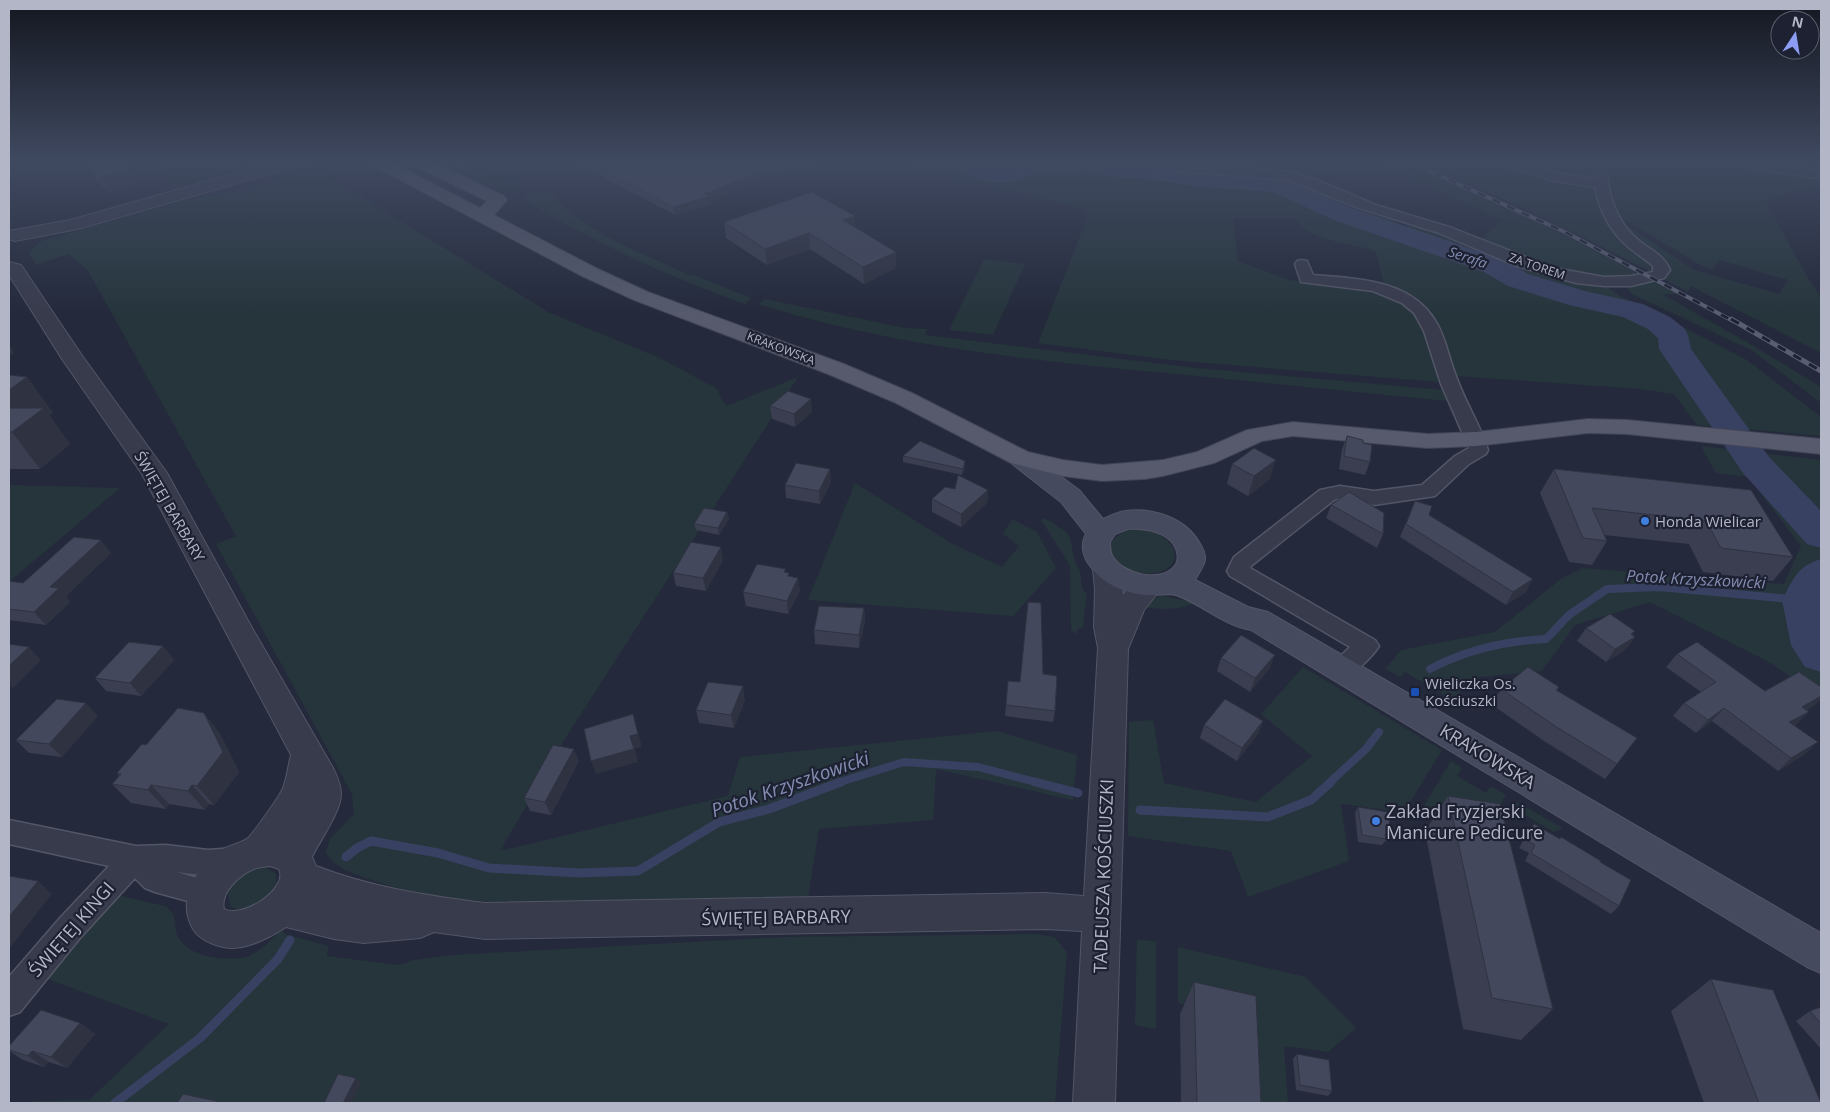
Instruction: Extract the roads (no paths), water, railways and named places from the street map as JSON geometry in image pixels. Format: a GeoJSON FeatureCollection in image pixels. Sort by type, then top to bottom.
{"type":"FeatureCollection","features":[{"type":"Feature","properties":{"kind":"main road","name":"KRAKOWSKA"},"geometry":{"type":"LineString","coordinates":[[472,212],[589,272],[641,296],[770,343],[904,398],[1020,458],[1070,496],[1125,520]]}},
{"type":"Feature","properties":{"kind":"main road"},"geometry":{"type":"LineString","coordinates":[[482,217],[487,212]]}},
{"type":"Feature","properties":{"kind":"main road"},"geometry":{"type":"LineString","coordinates":[[1020,458],[1078,470],[1127,473],[1176,466],[1206,458],[1256,435],[1294,429],[1428,441],[1476,439],[1588,426],[1627,427],[1821,447]]}},
{"type":"Feature","properties":{"kind":"main road","name":"KRAKOWSKA"},"geometry":{"type":"LineString","coordinates":[[1070,496],[1100,533]]}},
{"type":"Feature","properties":{"kind":"main road"},"geometry":{"type":"LineString","coordinates":[[1125,520],[1155,522],[1171,529],[1188,545],[1191,558],[1190,564],[1182,575],[1159,584],[1131,582],[1107,569],[1098,557],[1096,541],[1100,533],[1112,524],[1125,520]]}},
{"type":"Feature","properties":{"kind":"main road","name":"KRAKOWSKA"},"geometry":{"type":"LineString","coordinates":[[1190,564],[1250,610],[1258,620]]}},
{"type":"Feature","properties":{"kind":"main road","name":"KRAKOWSKA"},"geometry":{"type":"LineString","coordinates":[[1159,584],[1192,590],[1241,617],[1258,620],[1821,954]]}},
{"type":"Feature","properties":{"kind":"street"},"geometry":{"type":"LineString","coordinates":[[12,250],[72,225],[119,212]]}},
{"type":"Feature","properties":{"kind":"street","name":"ZA TOREM"},"geometry":{"type":"LineString","coordinates":[[1387,212],[1441,229],[1538,268],[1566,277],[1590,281],[1612,281],[1640,279],[1659,275],[1662,270],[1660,264],[1629,239],[1617,224],[1611,212]]}},
{"type":"Feature","properties":{"kind":"street","name":"ŚWIĘTEJ BARBARY"},"geometry":{"type":"LineString","coordinates":[[12,250],[34,297],[78,366],[154,473],[321,778],[324,795],[318,812],[304,836],[296,867],[372,902],[451,917],[485,921],[1045,911],[1101,915]]}},
{"type":"Feature","properties":{"kind":"street"},"geometry":{"type":"LineString","coordinates":[[1302,264],[1306,279],[1376,287],[1389,290],[1415,304],[1429,322],[1450,384],[1476,439],[1479,450],[1462,460],[1428,491],[1374,498],[1340,492],[1327,495],[1242,562],[1238,571],[1367,646],[1341,669]]}},
{"type":"Feature","properties":{"kind":"street","name":"TADEUSZA KOŚCIUSZKI"},"geometry":{"type":"LineString","coordinates":[[1094,1103],[1113,649],[1108,632],[1110,585],[1107,569]]}},
{"type":"Feature","properties":{"kind":"street","name":"TADEUSZA KOŚCIUSZKI"},"geometry":{"type":"LineString","coordinates":[[1113,649],[1140,591],[1159,584]]}},
{"type":"Feature","properties":{"kind":"street"},"geometry":{"type":"LineString","coordinates":[[9,832],[136,859],[166,858],[208,862],[247,856],[280,850],[296,867],[292,894],[281,908],[256,924],[229,930],[218,928],[209,922],[205,914],[203,904],[206,893],[221,872],[247,856],[298,795],[308,754]]}},
{"type":"Feature","properties":{"kind":"street"},"geometry":{"type":"LineString","coordinates":[[136,859],[154,879],[206,893]]}},
{"type":"Feature","properties":{"kind":"street","name":"ŚWIĘTEJ KINGI"},"geometry":{"type":"LineString","coordinates":[[9,1001],[55,944],[108,886],[136,859]]}},
{"type":"Feature","properties":{"kind":"street","name":"ŚWIĘTEJ BARBARY"},"geometry":{"type":"LineString","coordinates":[[281,908],[334,921],[364,925],[451,917]]}},
{"type":"Feature","properties":{"kind":"waterway","name":"Serafa"},"geometry":{"type":"LineString","coordinates":[[1338,212],[1494,266],[1518,280],[1579,299],[1632,310],[1659,323],[1673,335],[1675,349],[1756,465],[1821,535]]}},
{"type":"Feature","properties":{"kind":"waterway","name":"Serafa"},"geometry":{"type":"LineString","coordinates":[[1821,573],[1812,583],[1803,600],[1813,645],[1821,655]]}},
{"type":"Feature","properties":{"kind":"waterway","name":"Potok Krzyszkowicki"},"geometry":{"type":"LineString","coordinates":[[1430,669],[1472,652],[1501,644],[1546,639],[1569,615],[1607,589],[1659,587],[1803,600]]}},
{"type":"Feature","properties":{"kind":"waterway","name":"Potok Krzyszkowicki"},"geometry":{"type":"LineString","coordinates":[[1329,783],[1366,749],[1379,732]]}},
{"type":"Feature","properties":{"kind":"waterway","name":"Potok Krzyszkowicki"},"geometry":{"type":"LineString","coordinates":[[837,783],[904,762],[978,767],[1040,783]]}},
{"type":"Feature","properties":{"kind":"waterway","name":"Potok Krzyszkowicki"},"geometry":{"type":"LineString","coordinates":[[346,857],[357,848],[371,841],[438,853],[489,868],[580,873],[638,871],[719,822],[769,809],[841,782]]}},
{"type":"Feature","properties":{"kind":"waterway","name":"Potok Krzyszkowicki"},"geometry":{"type":"LineString","coordinates":[[1035,782],[1078,793]]}},
{"type":"Feature","properties":{"kind":"waterway","name":"Potok Krzyszkowicki"},"geometry":{"type":"LineString","coordinates":[[1140,810],[1268,817],[1311,800],[1331,782]]}},
{"type":"Feature","properties":{"kind":"waterway","name":"Potok Krzyszkowicki"},"geometry":{"type":"LineString","coordinates":[[115,1103],[200,1038],[278,959],[290,940]]}},
{"type":"Feature","properties":{"kind":"railway"},"geometry":{"type":"LineString","coordinates":[[1520,212],[1565,232],[1733,321]]}},
{"type":"Feature","properties":{"kind":"railway"},"geometry":{"type":"LineString","coordinates":[[1731,319],[1821,371]]}},
{"type":"Feature","properties":{"kind":"place","name":"Honda Wielicar"},"geometry":{"type":"Point","coordinates":[1645,521]}},
{"type":"Feature","properties":{"kind":"place","name":"Wieliczka Os. Kościuszki"},"geometry":{"type":"Point","coordinates":[1415,692]}},
{"type":"Feature","properties":{"kind":"place","name":"Zakład Fryzjerski Manicure Pedicure"},"geometry":{"type":"Point","coordinates":[1376,821]}}]}
